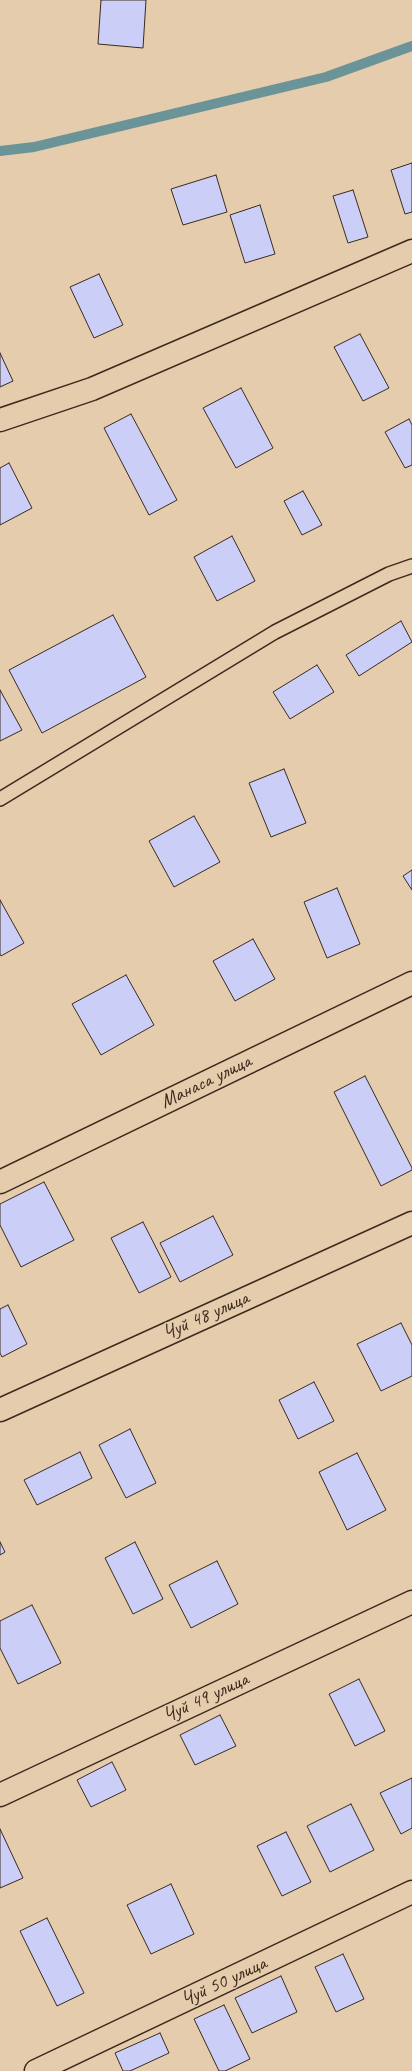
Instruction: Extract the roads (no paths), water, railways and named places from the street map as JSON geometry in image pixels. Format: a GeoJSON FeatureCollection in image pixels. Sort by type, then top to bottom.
{"type":"FeatureCollection","features":[{"type":"Feature","properties":{"kind":"street"},"geometry":{"type":"LineString","coordinates":[[0,420],[92,389],[412,250]]}},
{"type":"Feature","properties":{"kind":"street","name":"Манаса улица"},"geometry":{"type":"LineString","coordinates":[[0,1182],[412,983]]}},
{"type":"Feature","properties":{"kind":"street","name":"Чуй 48 улица"},"geometry":{"type":"LineString","coordinates":[[0,1410],[412,1223]]}},
{"type":"Feature","properties":{"kind":"street","name":"Чуй 49 улица"},"geometry":{"type":"LineString","coordinates":[[0,1795],[412,1602]]}},
{"type":"Feature","properties":{"kind":"street","name":"Чуй 50 улица"},"geometry":{"type":"LineString","coordinates":[[36,2071],[412,1892]]}},
{"type":"Feature","properties":{"kind":"lane"},"geometry":{"type":"LineString","coordinates":[[0,799],[275,632],[389,574],[412,566]]}},
{"type":"Feature","properties":{"kind":"waterway"},"geometry":{"type":"LineString","coordinates":[[0,151],[34,147],[326,77],[412,46]]}}]}
